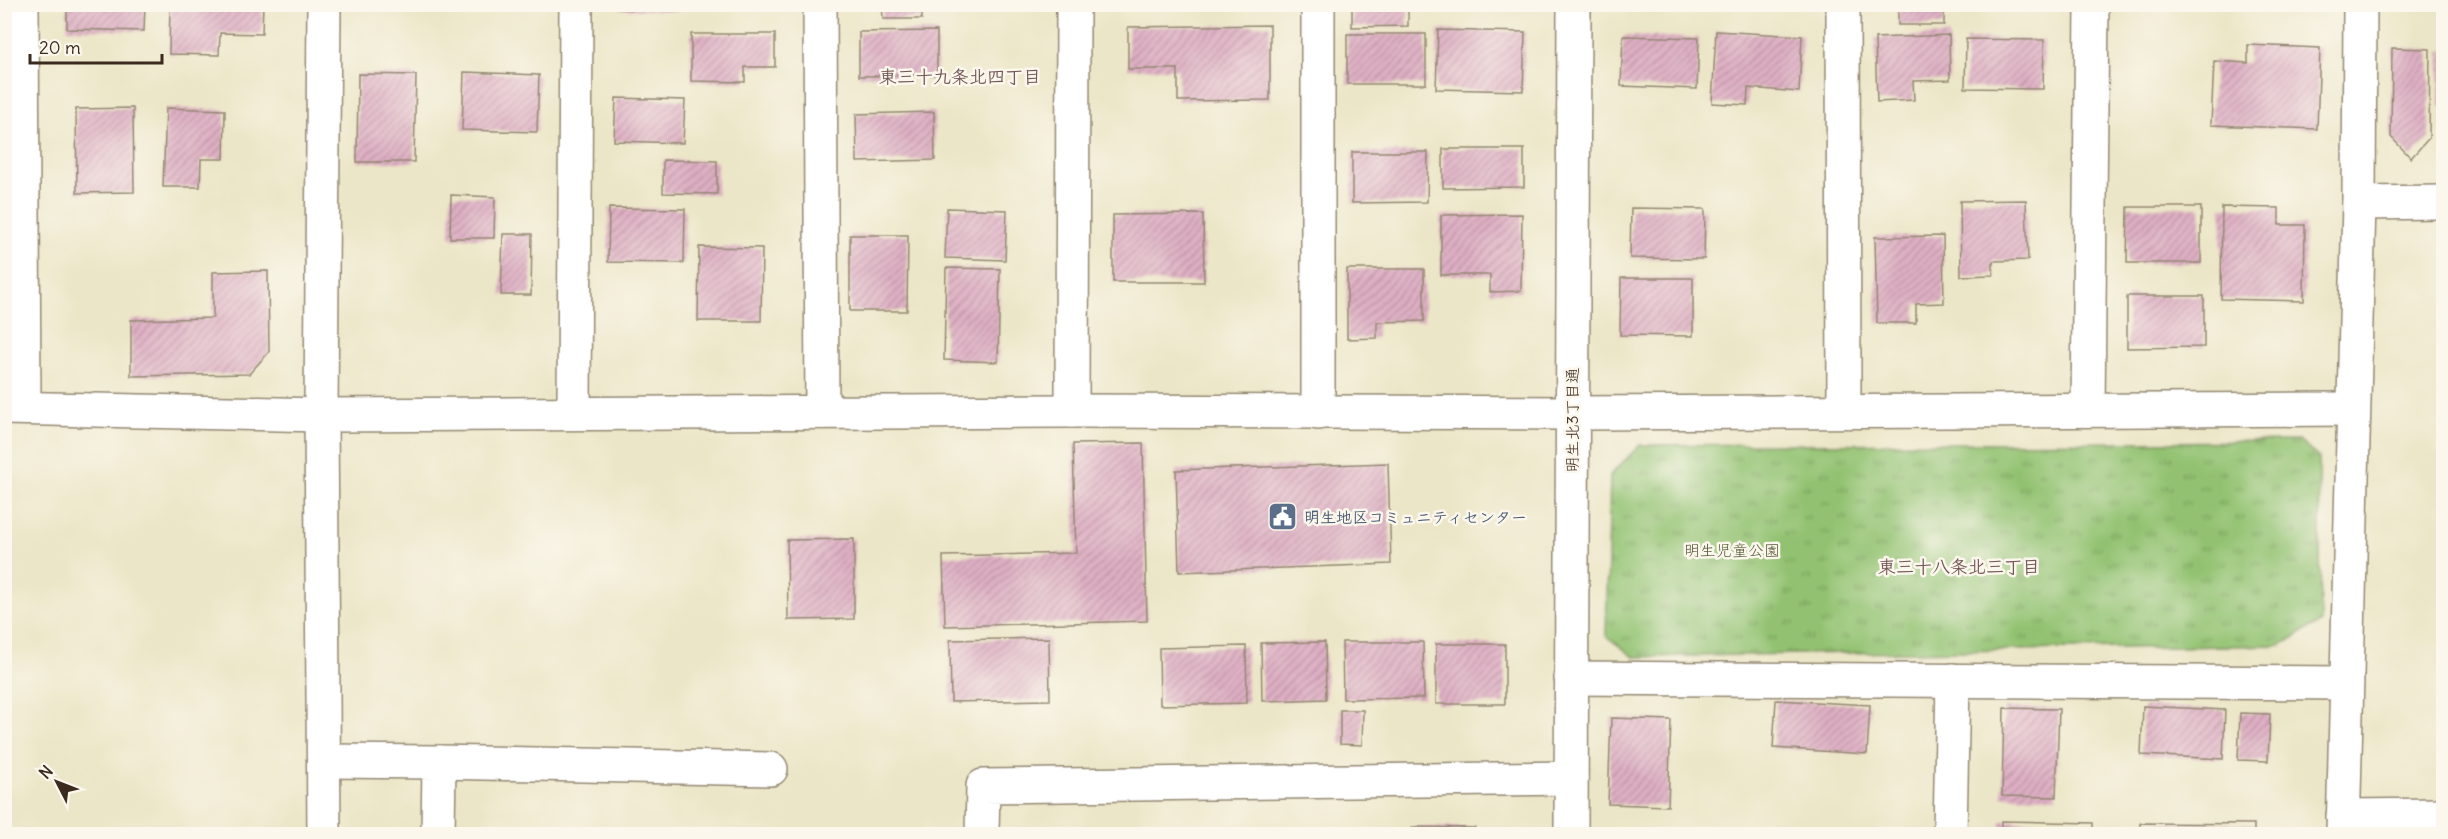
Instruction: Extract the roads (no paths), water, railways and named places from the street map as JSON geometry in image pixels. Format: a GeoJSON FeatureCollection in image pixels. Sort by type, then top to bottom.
{"type":"FeatureCollection","features":[{"type":"Feature","properties":{"kind":"street"},"geometry":{"type":"LineString","coordinates":[[22,4],[14,408],[321,415],[2352,409]]}},
{"type":"Feature","properties":{"kind":"street"},"geometry":{"type":"LineString","coordinates":[[324,4],[321,415],[324,834]]}},
{"type":"Feature","properties":{"kind":"street"},"geometry":{"type":"LineString","coordinates":[[574,413],[576,4]]}},
{"type":"Feature","properties":{"kind":"street"},"geometry":{"type":"LineString","coordinates":[[820,4],[822,412]]}},
{"type":"Feature","properties":{"kind":"street"},"geometry":{"type":"LineString","coordinates":[[1072,411],[1073,4]]}},
{"type":"Feature","properties":{"kind":"street"},"geometry":{"type":"LineString","coordinates":[[1318,4],[1318,413]]}},
{"type":"Feature","properties":{"kind":"street","name":"明生北3丁目通"},"geometry":{"type":"LineString","coordinates":[[1571,834],[1574,4]]}},
{"type":"Feature","properties":{"kind":"street"},"geometry":{"type":"LineString","coordinates":[[1843,4],[1844,411]]}},
{"type":"Feature","properties":{"kind":"street"},"geometry":{"type":"LineString","coordinates":[[2088,410],[2092,4]]}},
{"type":"Feature","properties":{"kind":"street"},"geometry":{"type":"LineString","coordinates":[[2360,4],[2359,203],[2343,825],[2444,815]]}},
{"type":"Feature","properties":{"kind":"street"},"geometry":{"type":"LineString","coordinates":[[2359,203],[2444,202]]}},
{"type":"Feature","properties":{"kind":"street"},"geometry":{"type":"LineString","coordinates":[[1571,678],[2346,683]]}},
{"type":"Feature","properties":{"kind":"street"},"geometry":{"type":"LineString","coordinates":[[1950,834],[1953,680]]}},
{"type":"Feature","properties":{"kind":"street"},"geometry":{"type":"LineString","coordinates":[[324,761],[771,769]]}},
{"type":"Feature","properties":{"kind":"street"},"geometry":{"type":"LineString","coordinates":[[438,834],[439,762]]}},
{"type":"Feature","properties":{"kind":"street"},"geometry":{"type":"LineString","coordinates":[[982,834],[983,786],[1571,778]]}},
{"type":"Feature","properties":{"kind":"place","name":"明生地区コミュニティセンター"},"geometry":{"type":"Point","coordinates":[1283,517]}},
{"type":"Feature","properties":{"kind":"district","name":"東三十九条北四丁目"},"geometry":{"type":"Point","coordinates":[960,77]}},
{"type":"Feature","properties":{"kind":"district","name":"東三十八条北三丁目"},"geometry":{"type":"Point","coordinates":[1959,567]}},
{"type":"Feature","properties":{"kind":"park label","name":"明生児童公園"},"geometry":{"type":"Point","coordinates":[1732,550]}}]}
